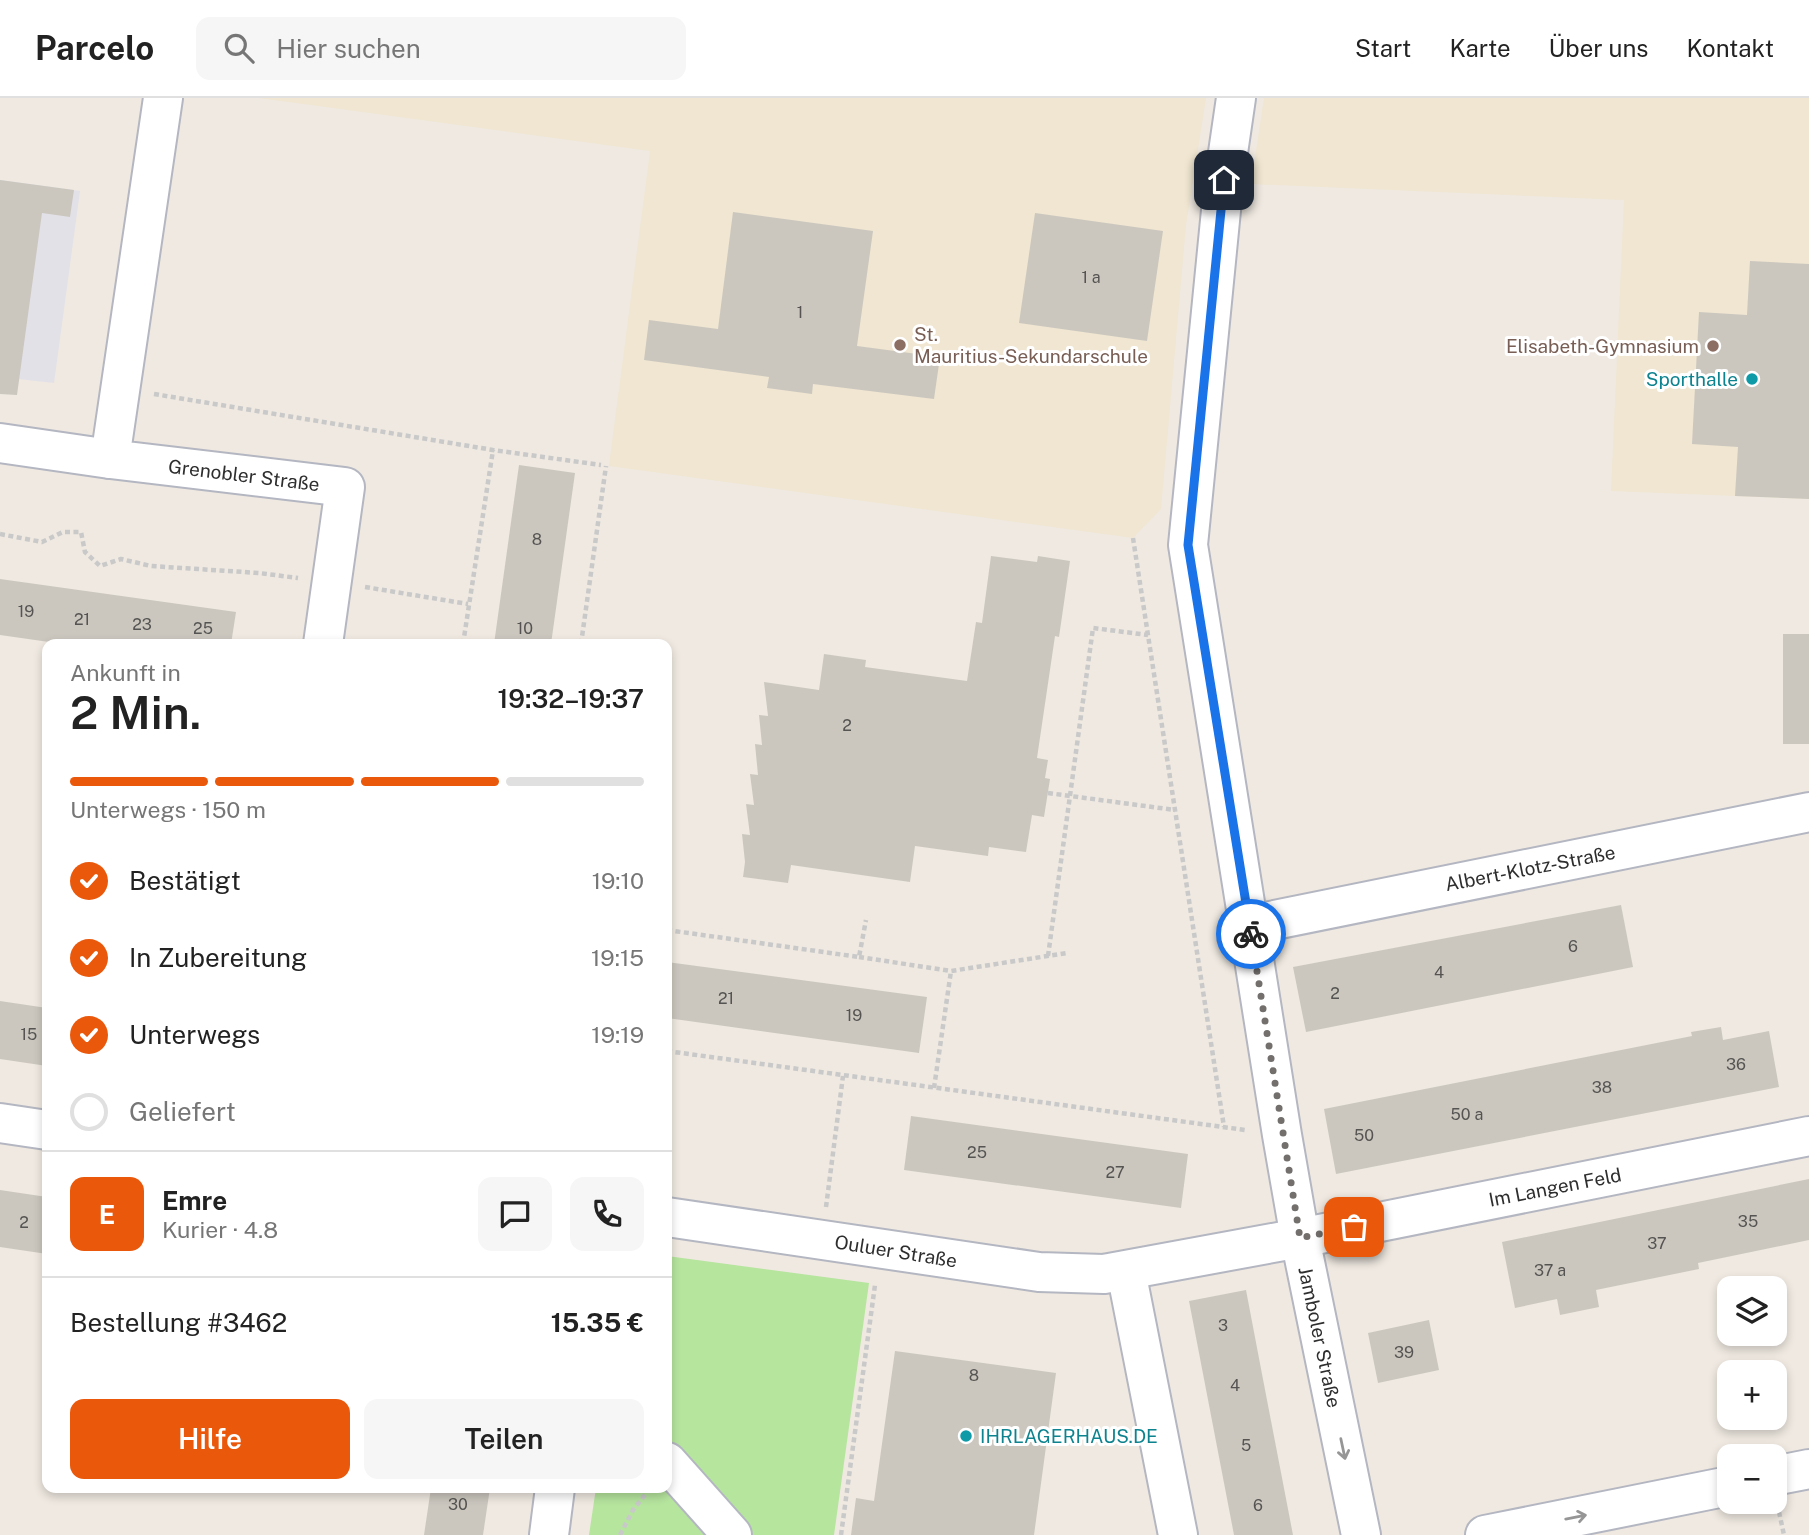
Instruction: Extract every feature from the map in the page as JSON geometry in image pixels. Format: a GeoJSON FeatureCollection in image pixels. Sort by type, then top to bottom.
{"type":"FeatureCollection","features":[{"type":"Feature","properties":{"kind":"street"},"geometry":{"type":"LineString","coordinates":[[110,459],[163,98]]}},
{"type":"Feature","properties":{"kind":"street","name":"Jamboler Straße"},"geometry":{"type":"LineString","coordinates":[[1236,98],[1224,180],[1188,545],[1282,1135],[1300,1238],[1361,1535]]}},
{"type":"Feature","properties":{"kind":"street","name":"Grenobler Straße"},"geometry":{"type":"LineString","coordinates":[[0,443],[345,487],[324,639]]}},
{"type":"Feature","properties":{"kind":"street","name":"Albert-Klotz-Straße"},"geometry":{"type":"LineString","coordinates":[[1250,925],[1809,812]]}},
{"type":"Feature","properties":{"kind":"street"},"geometry":{"type":"LineString","coordinates":[[0,1123],[42,1129]]}},
{"type":"Feature","properties":{"kind":"street","name":"Im Langen Feld"},"geometry":{"type":"LineString","coordinates":[[1300,1238],[1809,1136]]}},
{"type":"Feature","properties":{"kind":"street","name":"Ouluer Straße"},"geometry":{"type":"LineString","coordinates":[[672,1218],[1039,1272],[1104,1274],[1300,1238]]}},
{"type":"Feature","properties":{"kind":"street"},"geometry":{"type":"LineString","coordinates":[[1126,1271],[1178,1535]]}},
{"type":"Feature","properties":{"kind":"street"},"geometry":{"type":"LineString","coordinates":[[672,1468],[732,1535]]}},
{"type":"Feature","properties":{"kind":"street"},"geometry":{"type":"LineString","coordinates":[[1787,1473],[1809,1469]]}},
{"type":"Feature","properties":{"kind":"street"},"geometry":{"type":"LineString","coordinates":[[1485,1535],[1717,1488]]}},
{"type":"Feature","properties":{"kind":"street"},"geometry":{"type":"LineString","coordinates":[[549,1535],[554,1493]]}},
{"type":"Feature","properties":{"kind":"path"},"geometry":{"type":"LineString","coordinates":[[122,389],[493,450],[603,465],[582,639]]}},
{"type":"Feature","properties":{"kind":"path"},"geometry":{"type":"LineString","coordinates":[[464,639],[493,450]]}},
{"type":"Feature","properties":{"kind":"path"},"geometry":{"type":"LineString","coordinates":[[0,534],[42,542],[63,531],[81,533],[85,552],[100,566],[121,559],[151,566],[259,573],[468,604]]}},
{"type":"Feature","properties":{"kind":"path"},"geometry":{"type":"LineString","coordinates":[[1133,538],[1224,1128]]}},
{"type":"Feature","properties":{"kind":"path"},"geometry":{"type":"LineString","coordinates":[[1048,956],[1093,628],[1148,635]]}},
{"type":"Feature","properties":{"kind":"path"},"geometry":{"type":"LineString","coordinates":[[1048,793],[1175,810]]}},
{"type":"Feature","properties":{"kind":"path"},"geometry":{"type":"LineString","coordinates":[[859,957],[866,920]]}},
{"type":"Feature","properties":{"kind":"path"},"geometry":{"type":"LineString","coordinates":[[672,931],[951,971],[1067,953]]}},
{"type":"Feature","properties":{"kind":"path"},"geometry":{"type":"LineString","coordinates":[[934,1088],[951,971]]}},
{"type":"Feature","properties":{"kind":"path"},"geometry":{"type":"LineString","coordinates":[[672,1052],[1282,1135]]}},
{"type":"Feature","properties":{"kind":"path"},"geometry":{"type":"LineString","coordinates":[[822,1240],[842,1076]]}},
{"type":"Feature","properties":{"kind":"path"},"geometry":{"type":"LineString","coordinates":[[841,1535],[880,1249]]}},
{"type":"Feature","properties":{"kind":"path"},"geometry":{"type":"LineString","coordinates":[[620,1535],[633,1510],[647,1493]]}},
{"type":"Feature","properties":{"kind":"shaded area","name":"St. Mauritius-Sekundarschule"},"geometry":{"type":"Polygon","coordinates":[[[259,98],[1206,98],[1186,225],[1161,509],[1133,538],[609,466],[650,151],[259,98]]]}},
{"type":"Feature","properties":{"kind":"shaded area","name":"Elisabeth-Gymnasium"},"geometry":{"type":"Polygon","coordinates":[[[1264,98],[1809,98],[1809,499],[1611,491],[1624,200],[1251,184],[1264,98]]]}},
{"type":"Feature","properties":{"kind":"shaded area"},"geometry":{"type":"Polygon","coordinates":[[[0,180],[80,191],[54,383],[0,377],[0,180]]]}},
{"type":"Feature","properties":{"kind":"green space"},"geometry":{"type":"Polygon","coordinates":[[[672,1257],[869,1283],[834,1535],[589,1535],[595,1493],[672,1493],[672,1257]]]}},
{"type":"Feature","properties":{"kind":"building"},"geometry":{"type":"Polygon","coordinates":[[[0,180],[74,190],[70,217],[42,213],[17,395],[0,394],[0,180]]]}},
{"type":"Feature","properties":{"kind":"building"},"geometry":{"type":"Polygon","coordinates":[[[733,212],[873,231],[857,346],[940,357],[934,399],[813,384],[812,394],[767,388],[769,377],[644,360],[649,320],[718,329],[733,212]]]}},
{"type":"Feature","properties":{"kind":"building"},"geometry":{"type":"Polygon","coordinates":[[[1035,213],[1163,231],[1147,341],[1019,323],[1035,213]]]}},
{"type":"Feature","properties":{"kind":"building","name":"Sporthalle"},"geometry":{"type":"Polygon","coordinates":[[[1750,261],[1809,264],[1809,499],[1735,496],[1738,447],[1692,444],[1699,312],[1747,315],[1750,261]]]}},
{"type":"Feature","properties":{"kind":"building"},"geometry":{"type":"Polygon","coordinates":[[[519,465],[575,473],[552,639],[495,639],[519,465]]]}},
{"type":"Feature","properties":{"kind":"building"},"geometry":{"type":"Polygon","coordinates":[[[991,556],[1037,562],[1038,556],[1070,561],[1059,637],[1055,636],[1037,758],[1048,760],[1045,778],[1050,779],[1044,817],[1032,815],[1026,852],[989,847],[988,856],[915,846],[910,882],[791,865],[788,883],[743,877],[745,862],[742,834],[750,835],[746,804],[754,805],[750,774],[758,775],[755,744],[762,745],[759,715],[768,716],[764,682],[819,690],[824,654],[866,660],[865,667],[967,681],[976,622],[982,623],[991,556]]]}},
{"type":"Feature","properties":{"kind":"building"},"geometry":{"type":"Polygon","coordinates":[[[0,579],[236,612],[232,639],[42,641],[0,635],[0,579]]]}},
{"type":"Feature","properties":{"kind":"building"},"geometry":{"type":"Polygon","coordinates":[[[1783,634],[1809,634],[1809,744],[1783,744],[1783,634]]]}},
{"type":"Feature","properties":{"kind":"building"},"geometry":{"type":"Polygon","coordinates":[[[1621,905],[1633,967],[1306,1032],[1293,967],[1621,905]]]}},
{"type":"Feature","properties":{"kind":"building"},"geometry":{"type":"Polygon","coordinates":[[[672,963],[927,997],[919,1053],[672,1019],[672,963]]]}},
{"type":"Feature","properties":{"kind":"building"},"geometry":{"type":"Polygon","coordinates":[[[0,1001],[42,1007],[42,1065],[0,1059],[0,1001]]]}},
{"type":"Feature","properties":{"kind":"building"},"geometry":{"type":"Polygon","coordinates":[[[1721,1027],[1723,1040],[1769,1031],[1779,1087],[1336,1174],[1324,1109],[1692,1036],[1691,1032],[1721,1027]]]}},
{"type":"Feature","properties":{"kind":"building"},"geometry":{"type":"Polygon","coordinates":[[[911,1116],[1188,1154],[1181,1208],[904,1170],[911,1116]]]}},
{"type":"Feature","properties":{"kind":"building"},"geometry":{"type":"Polygon","coordinates":[[[1809,1179],[1809,1240],[1698,1263],[1699,1269],[1596,1290],[1599,1307],[1560,1315],[1557,1299],[1515,1308],[1502,1242],[1809,1179]]]}},
{"type":"Feature","properties":{"kind":"building"},"geometry":{"type":"Polygon","coordinates":[[[0,1190],[42,1196],[42,1253],[0,1247],[0,1190]]]}},
{"type":"Feature","properties":{"kind":"building"},"geometry":{"type":"Polygon","coordinates":[[[1246,1290],[1293,1535],[1234,1535],[1189,1301],[1246,1290]]]}},
{"type":"Feature","properties":{"kind":"building"},"geometry":{"type":"Polygon","coordinates":[[[1429,1320],[1439,1370],[1378,1383],[1368,1333],[1429,1320]]]}},
{"type":"Feature","properties":{"kind":"building","name":"IHRLAGERHAUS.DE"},"geometry":{"type":"Polygon","coordinates":[[[895,1351],[1056,1373],[1034,1535],[851,1535],[856,1498],[874,1501],[895,1351]]]}},
{"type":"Feature","properties":{"kind":"building"},"geometry":{"type":"Polygon","coordinates":[[[430,1493],[489,1493],[483,1535],[424,1535],[430,1493]]]}},
{"type":"Feature","properties":{"kind":"way so far"},"geometry":{"type":"LineString","coordinates":[[1251,934],[1300,1238],[1354,1227]]}},
{"type":"Feature","properties":{"kind":"place","name":"St. Mauritius-Sekundarschule"},"geometry":{"type":"Point","coordinates":[900,345]}},
{"type":"Feature","properties":{"kind":"place","name":"Elisabeth-Gymnasium"},"geometry":{"type":"Point","coordinates":[1713,346]}},
{"type":"Feature","properties":{"kind":"place","name":"Sporthalle"},"geometry":{"type":"Point","coordinates":[1752,379]}},
{"type":"Feature","properties":{"kind":"place","name":"IHRLAGERHAUS.DE"},"geometry":{"type":"Point","coordinates":[966,1436]}},
{"type":"Feature","properties":{"kind":"route"},"geometry":{"type":"LineString","coordinates":[[1224,180],[1188,545],[1251,934]]}}]}
